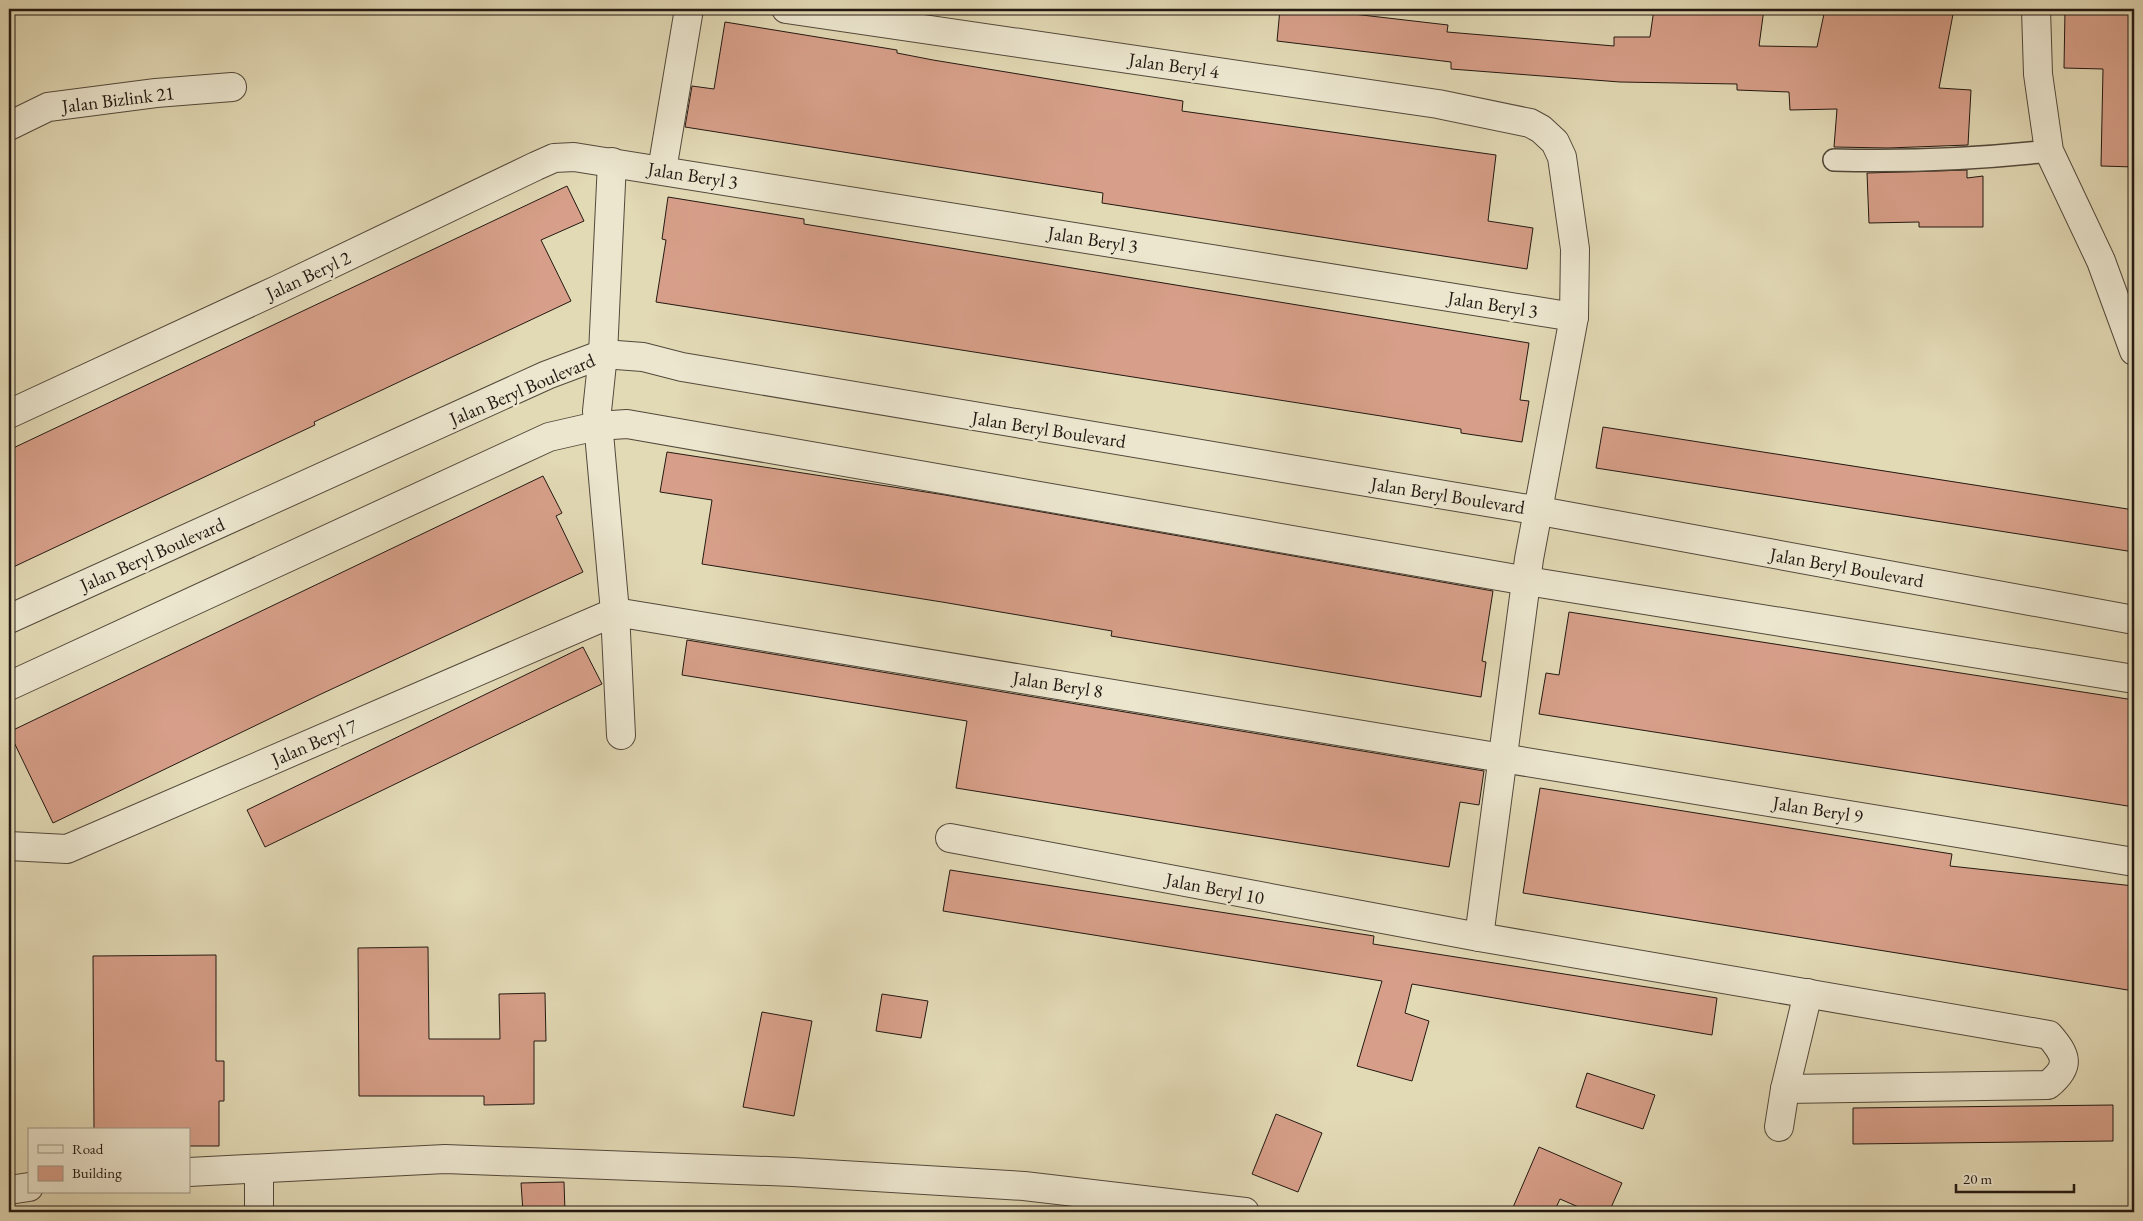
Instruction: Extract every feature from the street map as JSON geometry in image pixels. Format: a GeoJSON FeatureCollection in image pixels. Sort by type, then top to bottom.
{"type":"FeatureCollection","features":[{"type":"Feature","properties":{"kind":"street"},"geometry":{"type":"LineString","coordinates":[[662,170],[689,9]]}},
{"type":"Feature","properties":{"kind":"street","name":"Jalan Beryl 4"},"geometry":{"type":"LineString","coordinates":[[786,9],[1438,104],[1530,123],[1541,129],[1555,142],[1562,156],[1575,249],[1574,317]]}},
{"type":"Feature","properties":{"kind":"street"},"geometry":{"type":"LineString","coordinates":[[2036,9],[2038,74],[2048,151],[2101,261],[2134,351]]}},
{"type":"Feature","properties":{"kind":"street","name":"Jalan Bizlink 21"},"geometry":{"type":"LineString","coordinates":[[9,126],[48,107],[156,93],[232,87]]}},
{"type":"Feature","properties":{"kind":"street","name":"Jalan Beryl 2"},"geometry":{"type":"LineString","coordinates":[[9,414],[279,289],[554,158],[574,156],[612,162]]}},
{"type":"Feature","properties":{"kind":"street"},"geometry":{"type":"LineString","coordinates":[[612,162],[597,418],[615,612],[621,735]]}},
{"type":"Feature","properties":{"kind":"street","name":"Jalan Beryl 3"},"geometry":{"type":"LineString","coordinates":[[612,162],[1574,317]]}},
{"type":"Feature","properties":{"kind":"street"},"geometry":{"type":"LineString","coordinates":[[1574,317],[1528,570],[1479,937],[2049,1035],[2064,1052],[2064,1064],[2060,1075],[2048,1085],[1785,1088]]}},
{"type":"Feature","properties":{"kind":"street","name":"Jalan Beryl Boulevard"},"geometry":{"type":"LineString","coordinates":[[9,619],[538,379],[643,357],[692,369],[1537,520],[2134,620]]}},
{"type":"Feature","properties":{"kind":"street"},"geometry":{"type":"LineString","coordinates":[[9,686],[549,437],[597,418],[1528,570],[2134,679]]}},
{"type":"Feature","properties":{"kind":"street","name":"Jalan Beryl 8"},"geometry":{"type":"LineString","coordinates":[[615,612],[1502,756]]}},
{"type":"Feature","properties":{"kind":"street","name":"Jalan Beryl 7"},"geometry":{"type":"LineString","coordinates":[[9,846],[67,849],[615,612]]}},
{"type":"Feature","properties":{"kind":"street","name":"Jalan Beryl 9"},"geometry":{"type":"LineString","coordinates":[[1502,756],[2134,862]]}},
{"type":"Feature","properties":{"kind":"street","name":"Jalan Beryl 10"},"geometry":{"type":"LineString","coordinates":[[950,838],[1479,937]]}},
{"type":"Feature","properties":{"kind":"street"},"geometry":{"type":"LineString","coordinates":[[1779,1127],[1785,1088],[1808,993]]}},
{"type":"Feature","properties":{"kind":"street"},"geometry":{"type":"LineString","coordinates":[[190,1172],[258,1170],[283,1166],[445,1158],[793,1172],[1024,1186],[1245,1212]]}},
{"type":"Feature","properties":{"kind":"street"},"geometry":{"type":"LineString","coordinates":[[258,1170],[260,1212]]}},
{"type":"Feature","properties":{"kind":"street"},"geometry":{"type":"LineString","coordinates":[[9,1190],[28,1187]]}},
{"type":"Feature","properties":{"kind":"lane"},"geometry":{"type":"LineString","coordinates":[[1834,160],[1944,160],[1990,158],[2048,151]]}},
{"type":"Feature","properties":{"kind":"building"},"geometry":{"type":"Polygon","coordinates":[[[1280,9],[1310,9],[1448,25],[1447,32],[1614,46],[1614,37],[1650,37],[1654,9],[1764,9],[1759,46],[1817,47],[1825,9],[1954,9],[1939,88],[1971,90],[1968,145],[1888,148],[1834,147],[1837,109],[1790,110],[1789,92],[1737,90],[1737,84],[1620,82],[1451,69],[1451,62],[1277,41],[1280,9]]]}},
{"type":"Feature","properties":{"kind":"building"},"geometry":{"type":"Polygon","coordinates":[[[2065,9],[2134,9],[2134,167],[2101,166],[2103,69],[2064,68],[2065,9]]]}},
{"type":"Feature","properties":{"kind":"building"},"geometry":{"type":"Polygon","coordinates":[[[725,22],[897,50],[897,53],[933,60],[1183,101],[1182,111],[1496,155],[1488,221],[1533,228],[1527,269],[1102,203],[1103,193],[685,127],[692,86],[714,89],[725,22]]]}},
{"type":"Feature","properties":{"kind":"building"},"geometry":{"type":"Polygon","coordinates":[[[1967,170],[1967,178],[1983,176],[1983,227],[1919,227],[1919,222],[1869,223],[1867,173],[1967,170]]]}},
{"type":"Feature","properties":{"kind":"building"},"geometry":{"type":"Polygon","coordinates":[[[567,186],[584,221],[541,240],[571,301],[314,422],[315,425],[9,569],[9,450],[567,186]]]}},
{"type":"Feature","properties":{"kind":"building"},"geometry":{"type":"Polygon","coordinates":[[[668,197],[804,219],[804,224],[1529,343],[1520,400],[1529,401],[1522,442],[1461,433],[1461,429],[1381,416],[656,302],[666,240],[662,239],[668,197]]]}},
{"type":"Feature","properties":{"kind":"building"},"geometry":{"type":"Polygon","coordinates":[[[1603,427],[2134,510],[2134,552],[1596,468],[1603,427]]]}},
{"type":"Feature","properties":{"kind":"building"},"geometry":{"type":"Polygon","coordinates":[[[667,452],[945,495],[1493,591],[1482,661],[1486,662],[1481,697],[1111,636],[1112,631],[702,564],[712,500],[660,492],[667,452]]]}},
{"type":"Feature","properties":{"kind":"building"},"geometry":{"type":"Polygon","coordinates":[[[543,476],[562,513],[556,516],[583,572],[319,695],[53,823],[9,732],[543,476]]]}},
{"type":"Feature","properties":{"kind":"building"},"geometry":{"type":"Polygon","coordinates":[[[1569,612],[2134,700],[2134,807],[1539,714],[1546,673],[1559,675],[1569,612]]]}},
{"type":"Feature","properties":{"kind":"building"},"geometry":{"type":"Polygon","coordinates":[[[687,640],[1484,771],[1479,805],[1460,802],[1449,867],[956,788],[967,721],[682,675],[687,640]]]}},
{"type":"Feature","properties":{"kind":"building"},"geometry":{"type":"Polygon","coordinates":[[[583,647],[602,684],[265,847],[247,810],[583,647]]]}},
{"type":"Feature","properties":{"kind":"building"},"geometry":{"type":"Polygon","coordinates":[[[1540,788],[1952,854],[1950,866],[2134,886],[2134,991],[1523,893],[1540,788]]]}},
{"type":"Feature","properties":{"kind":"building"},"geometry":{"type":"Polygon","coordinates":[[[950,870],[1374,936],[1373,944],[1717,998],[1712,1035],[1412,984],[1405,1013],[1429,1021],[1412,1081],[1357,1066],[1382,981],[943,911],[950,870]]]}},
{"type":"Feature","properties":{"kind":"building"},"geometry":{"type":"Polygon","coordinates":[[[428,947],[429,1039],[500,1039],[499,994],[545,993],[546,1041],[534,1041],[534,1104],[484,1105],[484,1096],[359,1096],[358,948],[428,947]]]}},
{"type":"Feature","properties":{"kind":"building"},"geometry":{"type":"Polygon","coordinates":[[[216,955],[216,1061],[224,1061],[224,1101],[219,1101],[219,1146],[190,1146],[190,1128],[94,1128],[93,956],[216,955]]]}},
{"type":"Feature","properties":{"kind":"building"},"geometry":{"type":"Polygon","coordinates":[[[882,994],[928,1001],[921,1038],[876,1031],[882,994]]]}},
{"type":"Feature","properties":{"kind":"building"},"geometry":{"type":"Polygon","coordinates":[[[762,1012],[812,1021],[794,1116],[743,1107],[762,1012]]]}},
{"type":"Feature","properties":{"kind":"building"},"geometry":{"type":"Polygon","coordinates":[[[1587,1073],[1655,1095],[1643,1129],[1576,1107],[1587,1073]]]}},
{"type":"Feature","properties":{"kind":"building"},"geometry":{"type":"Polygon","coordinates":[[[2113,1105],[2113,1141],[1853,1144],[1853,1108],[2113,1105]]]}},
{"type":"Feature","properties":{"kind":"building"},"geometry":{"type":"Polygon","coordinates":[[[1276,1114],[1322,1133],[1298,1192],[1252,1174],[1276,1114]]]}},
{"type":"Feature","properties":{"kind":"building"},"geometry":{"type":"Polygon","coordinates":[[[1539,1147],[1622,1183],[1609,1212],[1590,1212],[1560,1199],[1554,1212],[1511,1212],[1539,1147]]]}},
{"type":"Feature","properties":{"kind":"building"},"geometry":{"type":"Polygon","coordinates":[[[564,1182],[565,1212],[523,1212],[521,1183],[564,1182]]]}}]}
